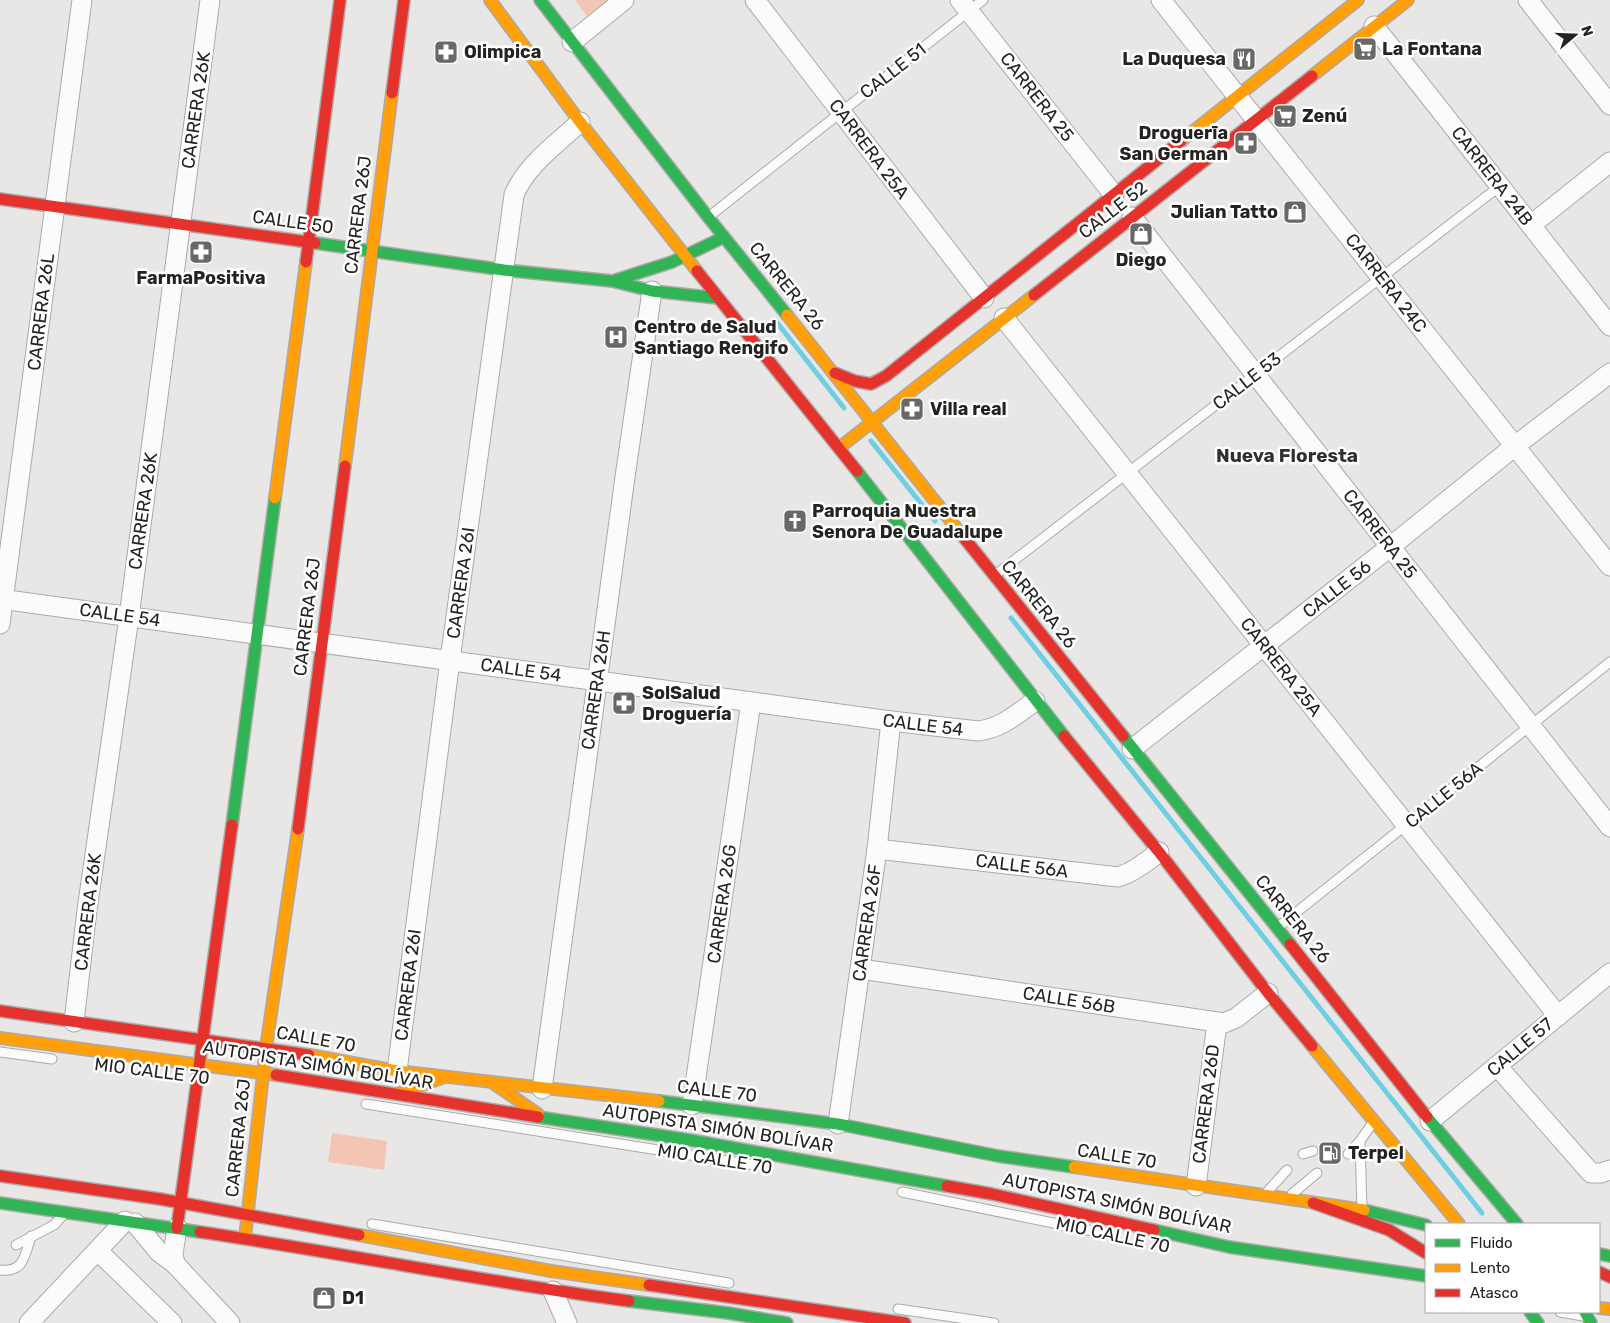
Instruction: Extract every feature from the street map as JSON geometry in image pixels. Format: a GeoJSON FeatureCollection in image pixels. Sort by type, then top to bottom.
{"type":"FeatureCollection","features":[{"type":"Feature","properties":{"kind":"main road"},"geometry":{"type":"LineString","coordinates":[[177,1228],[204,1039],[340,0]]}},
{"type":"Feature","properties":{"kind":"main road","name":"CARRERA 26J"},"geometry":{"type":"LineString","coordinates":[[245,1238],[266,1048],[292,877],[404,0]]}},
{"type":"Feature","properties":{"kind":"main road"},"geometry":{"type":"LineString","coordinates":[[490,0],[580,122],[839,448],[1035,701],[1159,852],[1268,993],[1458,1223]]}},
{"type":"Feature","properties":{"kind":"main road","name":"CARRERA 26"},"geometry":{"type":"LineString","coordinates":[[540,0],[708,217],[873,420],[994,576],[1278,928],[1430,1121],[1516,1223]]}},
{"type":"Feature","properties":{"kind":"main road","name":"CALLE 52"},"geometry":{"type":"LineString","coordinates":[[839,448],[1408,0]]}},
{"type":"Feature","properties":{"kind":"main road","name":"CALLE 52"},"geometry":{"type":"LineString","coordinates":[[835,373],[855,381],[871,384],[886,376],[1353,2]]}},
{"type":"Feature","properties":{"kind":"main road","name":"CALLE 50"},"geometry":{"type":"LineString","coordinates":[[0,199],[504,270],[612,281],[652,291],[718,298]]}},
{"type":"Feature","properties":{"kind":"main road","name":"CALLE 50"},"geometry":{"type":"LineString","coordinates":[[612,281],[654,270],[686,257],[724,237]]}},
{"type":"Feature","properties":{"kind":"main road","name":"CALLE 70"},"geometry":{"type":"LineString","coordinates":[[0,1011],[266,1048],[397,1071],[542,1090],[692,1105],[838,1124],[998,1156],[1362,1210],[1425,1225]]}},
{"type":"Feature","properties":{"kind":"main road","name":"AUTOPISTA SIMÓN BOLÍVAR"},"geometry":{"type":"LineString","coordinates":[[0,1038],[199,1073],[392,1096],[699,1141],[992,1194],[1230,1247],[1425,1276]]}},
{"type":"Feature","properties":{"kind":"main road"},"geometry":{"type":"LineString","coordinates":[[392,1096],[445,1077]]}},
{"type":"Feature","properties":{"kind":"main road"},"geometry":{"type":"LineString","coordinates":[[494,1084],[543,1118]]}},
{"type":"Feature","properties":{"kind":"main road"},"geometry":{"type":"LineString","coordinates":[[0,1176],[181,1203],[248,1205],[551,1271],[905,1323]]}},
{"type":"Feature","properties":{"kind":"main road"},"geometry":{"type":"LineString","coordinates":[[0,1203],[245,1238],[553,1292],[728,1313],[786,1323]]}},
{"type":"Feature","properties":{"kind":"main road"},"geometry":{"type":"LineString","coordinates":[[1313,1203],[1389,1230],[1425,1252]]}},
{"type":"Feature","properties":{"kind":"main road"},"geometry":{"type":"LineString","coordinates":[[728,1313],[730,1297]]}},
{"type":"Feature","properties":{"kind":"street","name":"CARRERA 26L"},"geometry":{"type":"LineString","coordinates":[[0,624],[82,0]]}},
{"type":"Feature","properties":{"kind":"street","name":"CARRERA 26K"},"geometry":{"type":"LineString","coordinates":[[74,1022],[210,0]]}},
{"type":"Feature","properties":{"kind":"street"},"geometry":{"type":"LineString","coordinates":[[572,42],[624,0]]}},
{"type":"Feature","properties":{"kind":"street","name":"CARRERA 25A"},"geometry":{"type":"LineString","coordinates":[[755,0],[984,298]]}},
{"type":"Feature","properties":{"kind":"street","name":"CARRERA 24C"},"geometry":{"type":"LineString","coordinates":[[1161,0],[1610,566]]}},
{"type":"Feature","properties":{"kind":"street"},"geometry":{"type":"LineString","coordinates":[[1528,0],[1610,105]]}},
{"type":"Feature","properties":{"kind":"street","name":"CARRERA 25"},"geometry":{"type":"LineString","coordinates":[[970,4],[1114,195]]}},
{"type":"Feature","properties":{"kind":"street","name":"CARRERA 24B"},"geometry":{"type":"LineString","coordinates":[[1374,26],[1610,326]]}},
{"type":"Feature","properties":{"kind":"street","name":"CARRERA 26I"},"geometry":{"type":"LineString","coordinates":[[397,1071],[450,660],[514,195],[518,185],[529,169],[580,122]]}},
{"type":"Feature","properties":{"kind":"street"},"geometry":{"type":"LineString","coordinates":[[1531,225],[1610,162]]}},
{"type":"Feature","properties":{"kind":"street","name":"CARRERA 25"},"geometry":{"type":"LineString","coordinates":[[1132,217],[1610,827]]}},
{"type":"Feature","properties":{"kind":"street","name":"CARRERA 26H"},"geometry":{"type":"LineString","coordinates":[[542,1090],[652,291]]}},
{"type":"Feature","properties":{"kind":"street","name":"CARRERA 25A"},"geometry":{"type":"LineString","coordinates":[[1004,318],[1558,1016]]}},
{"type":"Feature","properties":{"kind":"street","name":"CALLE 56"},"geometry":{"type":"LineString","coordinates":[[1132,748],[1610,373]]}},
{"type":"Feature","properties":{"kind":"street","name":"CALLE 54"},"geometry":{"type":"LineString","coordinates":[[2,599],[891,721],[978,731],[997,727],[1035,701]]}},
{"type":"Feature","properties":{"kind":"street","name":"CARRERA 26G"},"geometry":{"type":"LineString","coordinates":[[692,1105],[751,702]]}},
{"type":"Feature","properties":{"kind":"street","name":"CARRERA 26F"},"geometry":{"type":"LineString","coordinates":[[838,1124],[861,969],[891,721]]}},
{"type":"Feature","properties":{"kind":"street","name":"CALLE 56A"},"geometry":{"type":"LineString","coordinates":[[876,849],[1118,876],[1135,870],[1159,852]]}},
{"type":"Feature","properties":{"kind":"street","name":"CALLE 56B"},"geometry":{"type":"LineString","coordinates":[[861,969],[1224,1023],[1233,1020],[1268,993]]}},
{"type":"Feature","properties":{"kind":"street","name":"CALLE 57"},"geometry":{"type":"LineString","coordinates":[[1430,1121],[1610,973]]}},
{"type":"Feature","properties":{"kind":"street","name":"CARRERA 26D"},"geometry":{"type":"LineString","coordinates":[[1196,1186],[1217,1022]]}},
{"type":"Feature","properties":{"kind":"street"},"geometry":{"type":"LineString","coordinates":[[1497,1066],[1591,1173],[1601,1173],[1610,1170]]}},
{"type":"Feature","properties":{"kind":"street"},"geometry":{"type":"LineString","coordinates":[[29,1323],[98,1251],[130,1222],[159,1252],[175,1264],[230,1323]]}},
{"type":"Feature","properties":{"kind":"street"},"geometry":{"type":"LineString","coordinates":[[175,1264],[173,1254],[177,1228]]}},
{"type":"Feature","properties":{"kind":"street"},"geometry":{"type":"LineString","coordinates":[[98,1251],[172,1323]]}},
{"type":"Feature","properties":{"kind":"street"},"geometry":{"type":"LineString","coordinates":[[553,1292],[567,1323]]}},
{"type":"Feature","properties":{"kind":"lane","name":"CALLE 51"},"geometry":{"type":"LineString","coordinates":[[708,217],[841,112],[970,4]]}},
{"type":"Feature","properties":{"kind":"lane","name":"CALLE 53"},"geometry":{"type":"LineString","coordinates":[[994,576],[1500,186]]}},
{"type":"Feature","properties":{"kind":"lane","name":"CALLE 56A"},"geometry":{"type":"LineString","coordinates":[[1278,928],[1610,662]]}},
{"type":"Feature","properties":{"kind":"lane"},"geometry":{"type":"LineString","coordinates":[[0,1052],[58,1059]]}},
{"type":"Feature","properties":{"kind":"lane","name":"MIO CALLE 70"},"geometry":{"type":"LineString","coordinates":[[354,1102],[763,1167]]}},
{"type":"Feature","properties":{"kind":"lane"},"geometry":{"type":"LineString","coordinates":[[1348,1154],[1360,1142],[1374,1122]]}},
{"type":"Feature","properties":{"kind":"lane"},"geometry":{"type":"LineString","coordinates":[[1360,1142],[1362,1210]]}},
{"type":"Feature","properties":{"kind":"lane"},"geometry":{"type":"LineString","coordinates":[[1303,1154],[1313,1152]]}},
{"type":"Feature","properties":{"kind":"lane"},"geometry":{"type":"LineString","coordinates":[[1264,1196],[1287,1170]]}},
{"type":"Feature","properties":{"kind":"lane"},"geometry":{"type":"LineString","coordinates":[[1288,1199],[1316,1173]]}},
{"type":"Feature","properties":{"kind":"lane","name":"MIO CALLE 70"},"geometry":{"type":"LineString","coordinates":[[896,1191],[1112,1235]]}},
{"type":"Feature","properties":{"kind":"lane"},"geometry":{"type":"LineString","coordinates":[[16,1245],[54,1225],[64,1213]]}},
{"type":"Feature","properties":{"kind":"lane"},"geometry":{"type":"LineString","coordinates":[[360,1222],[741,1285]]}},
{"type":"Feature","properties":{"kind":"lane"},"geometry":{"type":"LineString","coordinates":[[0,1270],[13,1270],[20,1266],[31,1236]]}},
{"type":"Feature","properties":{"kind":"lane"},"geometry":{"type":"LineString","coordinates":[[887,1307],[994,1323]]}},
{"type":"Feature","properties":{"kind":"lane"},"geometry":{"type":"LineString","coordinates":[[1568,1313],[1592,1316]]}},
{"type":"Feature","properties":{"kind":"shaded area"},"geometry":{"type":"Polygon","coordinates":[[[575,0],[608,0],[587,16],[575,0]]]}},
{"type":"Feature","properties":{"kind":"shaded area"},"geometry":{"type":"Polygon","coordinates":[[[332,1133],[387,1141],[384,1170],[328,1162],[332,1133]]]}},
{"type":"Feature","properties":{"kind":"waterway"},"geometry":{"type":"LineString","coordinates":[[775,320],[844,408]]}},
{"type":"Feature","properties":{"kind":"waterway"},"geometry":{"type":"LineString","coordinates":[[871,441],[935,521]]}},
{"type":"Feature","properties":{"kind":"waterway"},"geometry":{"type":"LineString","coordinates":[[1011,618],[1482,1213]]}},
{"type":"Feature","properties":{"kind":"traffic: fast"},"geometry":{"type":"LineString","coordinates":[[540,0],[708,217],[787,315]]}},
{"type":"Feature","properties":{"kind":"traffic: fast"},"geometry":{"type":"LineString","coordinates":[[616,280],[672,262],[724,237]]}},
{"type":"Feature","properties":{"kind":"traffic: fast"},"geometry":{"type":"LineString","coordinates":[[315,243],[504,270],[612,281],[652,291],[718,298]]}},
{"type":"Feature","properties":{"kind":"traffic: fast"},"geometry":{"type":"LineString","coordinates":[[857,471],[1064,736]]}},
{"type":"Feature","properties":{"kind":"traffic: fast"},"geometry":{"type":"LineString","coordinates":[[232,825],[275,498]]}},
{"type":"Feature","properties":{"kind":"traffic: fast"},"geometry":{"type":"LineString","coordinates":[[1123,736],[1290,944]]}},
{"type":"Feature","properties":{"kind":"traffic: fast"},"geometry":{"type":"LineString","coordinates":[[659,1101],[838,1124],[998,1156],[1074,1167]]}},
{"type":"Feature","properties":{"kind":"traffic: fast"},"geometry":{"type":"LineString","coordinates":[[538,1117],[690,1140],[947,1186]]}},
{"type":"Feature","properties":{"kind":"traffic: fast"},"geometry":{"type":"LineString","coordinates":[[1427,1117],[1516,1223]]}},
{"type":"Feature","properties":{"kind":"traffic: fast"},"geometry":{"type":"LineString","coordinates":[[0,1203],[200,1232]]}},
{"type":"Feature","properties":{"kind":"traffic: fast"},"geometry":{"type":"LineString","coordinates":[[1364,1210],[1425,1225]]}},
{"type":"Feature","properties":{"kind":"traffic: fast"},"geometry":{"type":"LineString","coordinates":[[1154,1230],[1229,1247],[1425,1276]]}},
{"type":"Feature","properties":{"kind":"traffic: fast"},"geometry":{"type":"LineString","coordinates":[[1600,1254],[1610,1256]]}},
{"type":"Feature","properties":{"kind":"traffic: fast"},"geometry":{"type":"LineString","coordinates":[[629,1301],[728,1313],[787,1323]]}},
{"type":"Feature","properties":{"kind":"traffic: fast"},"geometry":{"type":"LineString","coordinates":[[1531,1313],[1538,1323]]}},
{"type":"Feature","properties":{"kind":"traffic: fast"},"geometry":{"type":"LineString","coordinates":[[1586,1313],[1591,1323]]}},
{"type":"Feature","properties":{"kind":"traffic: slow"},"geometry":{"type":"LineString","coordinates":[[490,0],[580,122],[697,271]]}},
{"type":"Feature","properties":{"kind":"traffic: slow"},"geometry":{"type":"LineString","coordinates":[[1181,141],[1358,0]]}},
{"type":"Feature","properties":{"kind":"traffic: slow"},"geometry":{"type":"LineString","coordinates":[[1312,76],[1408,0]]}},
{"type":"Feature","properties":{"kind":"traffic: slow"},"geometry":{"type":"LineString","coordinates":[[345,466],[392,93]]}},
{"type":"Feature","properties":{"kind":"traffic: slow"},"geometry":{"type":"LineString","coordinates":[[275,498],[306,262]]}},
{"type":"Feature","properties":{"kind":"traffic: slow"},"geometry":{"type":"LineString","coordinates":[[839,448],[1034,295]]}},
{"type":"Feature","properties":{"kind":"traffic: slow"},"geometry":{"type":"LineString","coordinates":[[787,315],[961,534]]}},
{"type":"Feature","properties":{"kind":"traffic: slow"},"geometry":{"type":"LineString","coordinates":[[245,1238],[266,1048],[298,829]]}},
{"type":"Feature","properties":{"kind":"traffic: slow"},"geometry":{"type":"LineString","coordinates":[[0,1038],[276,1075]]}},
{"type":"Feature","properties":{"kind":"traffic: slow"},"geometry":{"type":"LineString","coordinates":[[1312,1046],[1458,1223]]}},
{"type":"Feature","properties":{"kind":"traffic: slow"},"geometry":{"type":"LineString","coordinates":[[309,1055],[397,1071],[659,1101]]}},
{"type":"Feature","properties":{"kind":"traffic: slow"},"geometry":{"type":"LineString","coordinates":[[397,1094],[445,1077]]}},
{"type":"Feature","properties":{"kind":"traffic: slow"},"geometry":{"type":"LineString","coordinates":[[493,1083],[538,1114]]}},
{"type":"Feature","properties":{"kind":"traffic: slow"},"geometry":{"type":"LineString","coordinates":[[1074,1167],[1364,1210]]}},
{"type":"Feature","properties":{"kind":"traffic: slow"},"geometry":{"type":"LineString","coordinates":[[359,1235],[551,1271],[649,1285]]}},
{"type":"Feature","properties":{"kind":"traffic: slow"},"geometry":{"type":"LineString","coordinates":[[1600,1308],[1610,1309]]}},
{"type":"Feature","properties":{"kind":"traffic: jam"},"geometry":{"type":"LineString","coordinates":[[306,262],[340,0]]}},
{"type":"Feature","properties":{"kind":"traffic: jam"},"geometry":{"type":"LineString","coordinates":[[392,93],[404,0]]}},
{"type":"Feature","properties":{"kind":"traffic: jam"},"geometry":{"type":"LineString","coordinates":[[1034,295],[1312,76]]}},
{"type":"Feature","properties":{"kind":"traffic: jam"},"geometry":{"type":"LineString","coordinates":[[835,373],[855,381],[871,384],[886,376],[1181,141]]}},
{"type":"Feature","properties":{"kind":"traffic: jam"},"geometry":{"type":"LineString","coordinates":[[0,199],[315,243]]}},
{"type":"Feature","properties":{"kind":"traffic: jam"},"geometry":{"type":"LineString","coordinates":[[697,271],[857,471]]}},
{"type":"Feature","properties":{"kind":"traffic: jam"},"geometry":{"type":"LineString","coordinates":[[298,829],[345,466]]}},
{"type":"Feature","properties":{"kind":"traffic: jam"},"geometry":{"type":"LineString","coordinates":[[961,534],[1123,736]]}},
{"type":"Feature","properties":{"kind":"traffic: jam"},"geometry":{"type":"LineString","coordinates":[[1064,736],[1159,852],[1268,993],[1312,1046]]}},
{"type":"Feature","properties":{"kind":"traffic: jam"},"geometry":{"type":"LineString","coordinates":[[177,1228],[232,825]]}},
{"type":"Feature","properties":{"kind":"traffic: jam"},"geometry":{"type":"LineString","coordinates":[[1290,944],[1427,1117]]}},
{"type":"Feature","properties":{"kind":"traffic: jam"},"geometry":{"type":"LineString","coordinates":[[0,1011],[309,1055]]}},
{"type":"Feature","properties":{"kind":"traffic: jam"},"geometry":{"type":"LineString","coordinates":[[276,1075],[538,1117]]}},
{"type":"Feature","properties":{"kind":"traffic: jam"},"geometry":{"type":"LineString","coordinates":[[0,1176],[160,1199],[359,1235]]}},
{"type":"Feature","properties":{"kind":"traffic: jam"},"geometry":{"type":"LineString","coordinates":[[947,1186],[992,1194],[1154,1230]]}},
{"type":"Feature","properties":{"kind":"traffic: jam"},"geometry":{"type":"LineString","coordinates":[[1313,1203],[1389,1230],[1425,1252]]}},
{"type":"Feature","properties":{"kind":"traffic: jam"},"geometry":{"type":"LineString","coordinates":[[200,1232],[629,1301]]}},
{"type":"Feature","properties":{"kind":"traffic: jam"},"geometry":{"type":"LineString","coordinates":[[1600,1272],[1610,1277]]}},
{"type":"Feature","properties":{"kind":"traffic: jam"},"geometry":{"type":"LineString","coordinates":[[649,1285],[905,1323]]}},
{"type":"Feature","properties":{"kind":"place","name":"La Fontana"},"geometry":{"type":"Point","coordinates":[1365,49]}},
{"type":"Feature","properties":{"kind":"place","name":"Olimpica"},"geometry":{"type":"Point","coordinates":[446,52]}},
{"type":"Feature","properties":{"kind":"place","name":"La Duquesa"},"geometry":{"type":"Point","coordinates":[1244,59]}},
{"type":"Feature","properties":{"kind":"place","name":"Zenú"},"geometry":{"type":"Point","coordinates":[1285,116]}},
{"type":"Feature","properties":{"kind":"place","name":"Droguerīa San German"},"geometry":{"type":"Point","coordinates":[1246,143]}},
{"type":"Feature","properties":{"kind":"place","name":"Julian Tatto"},"geometry":{"type":"Point","coordinates":[1295,212]}},
{"type":"Feature","properties":{"kind":"place","name":"Diego"},"geometry":{"type":"Point","coordinates":[1141,234]}},
{"type":"Feature","properties":{"kind":"place","name":"FarmaPositiva"},"geometry":{"type":"Point","coordinates":[201,252]}},
{"type":"Feature","properties":{"kind":"place","name":"Centro de Salud Santiago Rengifo"},"geometry":{"type":"Point","coordinates":[616,337]}},
{"type":"Feature","properties":{"kind":"place","name":"Villa real"},"geometry":{"type":"Point","coordinates":[912,409]}},
{"type":"Feature","properties":{"kind":"place","name":"Parroquia Nuestra Senora De Guadalupe"},"geometry":{"type":"Point","coordinates":[795,521]}},
{"type":"Feature","properties":{"kind":"place","name":"SolSalud Droguería"},"geometry":{"type":"Point","coordinates":[624,703]}},
{"type":"Feature","properties":{"kind":"place","name":"Terpel"},"geometry":{"type":"Point","coordinates":[1330,1153]}},
{"type":"Feature","properties":{"kind":"place","name":"D1"},"geometry":{"type":"Point","coordinates":[324,1298]}},
{"type":"Feature","properties":{"kind":"district","name":"Nueva Floresta"},"geometry":{"type":"Point","coordinates":[1287,455]}}]}
